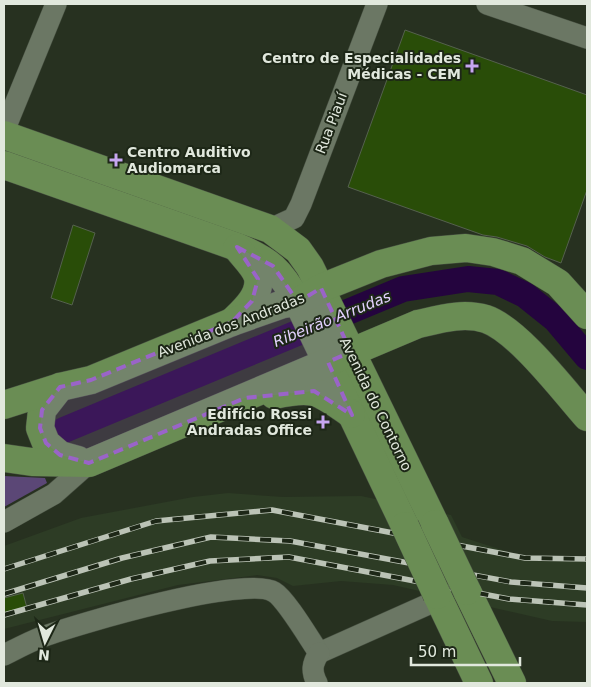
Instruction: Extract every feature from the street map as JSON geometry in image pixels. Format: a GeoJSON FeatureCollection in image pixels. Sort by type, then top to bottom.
{"type":"FeatureCollection","features":[{"type":"Feature","properties":{"kind":"main road","name":"Avenida do Contorno"},"geometry":{"type":"LineString","coordinates":[[12,137],[270,229],[298,250],[323,291],[352,415],[479,683]]}},
{"type":"Feature","properties":{"kind":"main road"},"geometry":{"type":"LineString","coordinates":[[4,165],[6,156],[14,147],[12,137]]}},
{"type":"Feature","properties":{"kind":"main road","name":"Avenida do Contorno"},"geometry":{"type":"LineString","coordinates":[[4,165],[236,247],[258,256],[273,266],[286,280],[299,305],[336,350],[435,524],[512,683]]}},
{"type":"Feature","properties":{"kind":"main road"},"geometry":{"type":"LineString","coordinates":[[232,322],[252,302],[258,279],[236,247]]}},
{"type":"Feature","properties":{"kind":"main road","name":"Avenida dos Andradas"},"geometry":{"type":"LineString","coordinates":[[4,405],[60,387],[91,380],[232,322],[283,304],[299,305],[323,291],[381,264],[430,251],[466,248],[493,252],[522,261],[558,283],[587,315]]}},
{"type":"Feature","properties":{"kind":"main road"},"geometry":{"type":"LineString","coordinates":[[4,458],[32,462],[89,463],[245,398],[336,350],[418,324],[444,318],[466,316],[486,319],[505,330],[541,364],[587,417]]}},
{"type":"Feature","properties":{"kind":"main road"},"geometry":{"type":"LineString","coordinates":[[60,387],[42,410],[40,428],[46,444],[60,455],[89,463]]}},
{"type":"Feature","properties":{"kind":"main road"},"geometry":{"type":"LineString","coordinates":[[245,398],[298,390],[314,391],[326,396],[352,415]]}},
{"type":"Feature","properties":{"kind":"street","name":"Rua Piauí"},"geometry":{"type":"LineString","coordinates":[[270,229],[294,218],[301,204],[377,4]]}},
{"type":"Feature","properties":{"kind":"street"},"geometry":{"type":"LineString","coordinates":[[487,4],[587,38]]}},
{"type":"Feature","properties":{"kind":"street"},"geometry":{"type":"LineString","coordinates":[[12,137],[49,6]]}},
{"type":"Feature","properties":{"kind":"street"},"geometry":{"type":"LineString","coordinates":[[4,522],[54,494],[89,463]]}},
{"type":"Feature","properties":{"kind":"street"},"geometry":{"type":"LineString","coordinates":[[4,655],[41,637],[150,605],[218,592],[253,588],[265,588],[275,592],[290,610],[319,653]]}},
{"type":"Feature","properties":{"kind":"street"},"geometry":{"type":"LineString","coordinates":[[317,683],[312,673],[313,662],[319,653],[439,597]]}},
{"type":"Feature","properties":{"kind":"highlighted area"},"geometry":{"type":"Polygon","coordinates":[[[237,247],[273,266],[298,302],[321,288],[351,352],[328,362],[352,415],[314,391],[245,398],[89,463],[60,455],[46,443],[40,428],[42,410],[60,387],[91,380],[232,322],[252,301],[258,279],[237,247]]]}},
{"type":"Feature","properties":{"kind":"shaded area"},"geometry":{"type":"Polygon","coordinates":[[[4,476],[45,478],[47,483],[4,507],[4,476]]]}},
{"type":"Feature","properties":{"kind":"shaded area"},"geometry":{"type":"Polygon","coordinates":[[[228,493],[283,497],[361,496],[451,515],[462,537],[536,561],[587,561],[587,622],[552,621],[393,585],[341,581],[293,586],[277,578],[257,575],[178,585],[4,629],[4,546],[81,518],[193,497],[228,493]]]}},
{"type":"Feature","properties":{"kind":"building"},"geometry":{"type":"Polygon","coordinates":[[[405,30],[587,95],[587,190],[561,263],[545,257],[527,246],[483,235],[348,187],[405,30]]]}},
{"type":"Feature","properties":{"kind":"building"},"geometry":{"type":"Polygon","coordinates":[[[73,225],[95,233],[72,305],[51,298],[73,225]]]}},
{"type":"Feature","properties":{"kind":"building"},"geometry":{"type":"Polygon","coordinates":[[[23,593],[27,608],[4,615],[4,598],[23,593]]]}},
{"type":"Feature","properties":{"kind":"waterway","name":"Ribeirão Arrudas"},"geometry":{"type":"LineString","coordinates":[[64,430],[403,289],[468,279],[498,282],[525,295],[555,319],[587,357]]}},
{"type":"Feature","properties":{"kind":"railway"},"geometry":{"type":"LineString","coordinates":[[4,569],[156,521],[272,510],[525,558],[587,559]]}},
{"type":"Feature","properties":{"kind":"railway"},"geometry":{"type":"LineString","coordinates":[[4,594],[122,558],[211,537],[290,541],[511,582],[587,588]]}},
{"type":"Feature","properties":{"kind":"railway"},"geometry":{"type":"LineString","coordinates":[[4,615],[131,579],[210,561],[289,557],[509,599],[587,605]]}},
{"type":"Feature","properties":{"kind":"place","name":"Centro de Especialidades Médicas - CEM"},"geometry":{"type":"Point","coordinates":[472,66]}},
{"type":"Feature","properties":{"kind":"place","name":"Centro Auditivo Audiomarca"},"geometry":{"type":"Point","coordinates":[116,160]}},
{"type":"Feature","properties":{"kind":"place","name":"Edifício Rossi Andradas Office"},"geometry":{"type":"Point","coordinates":[323,422]}}]}
